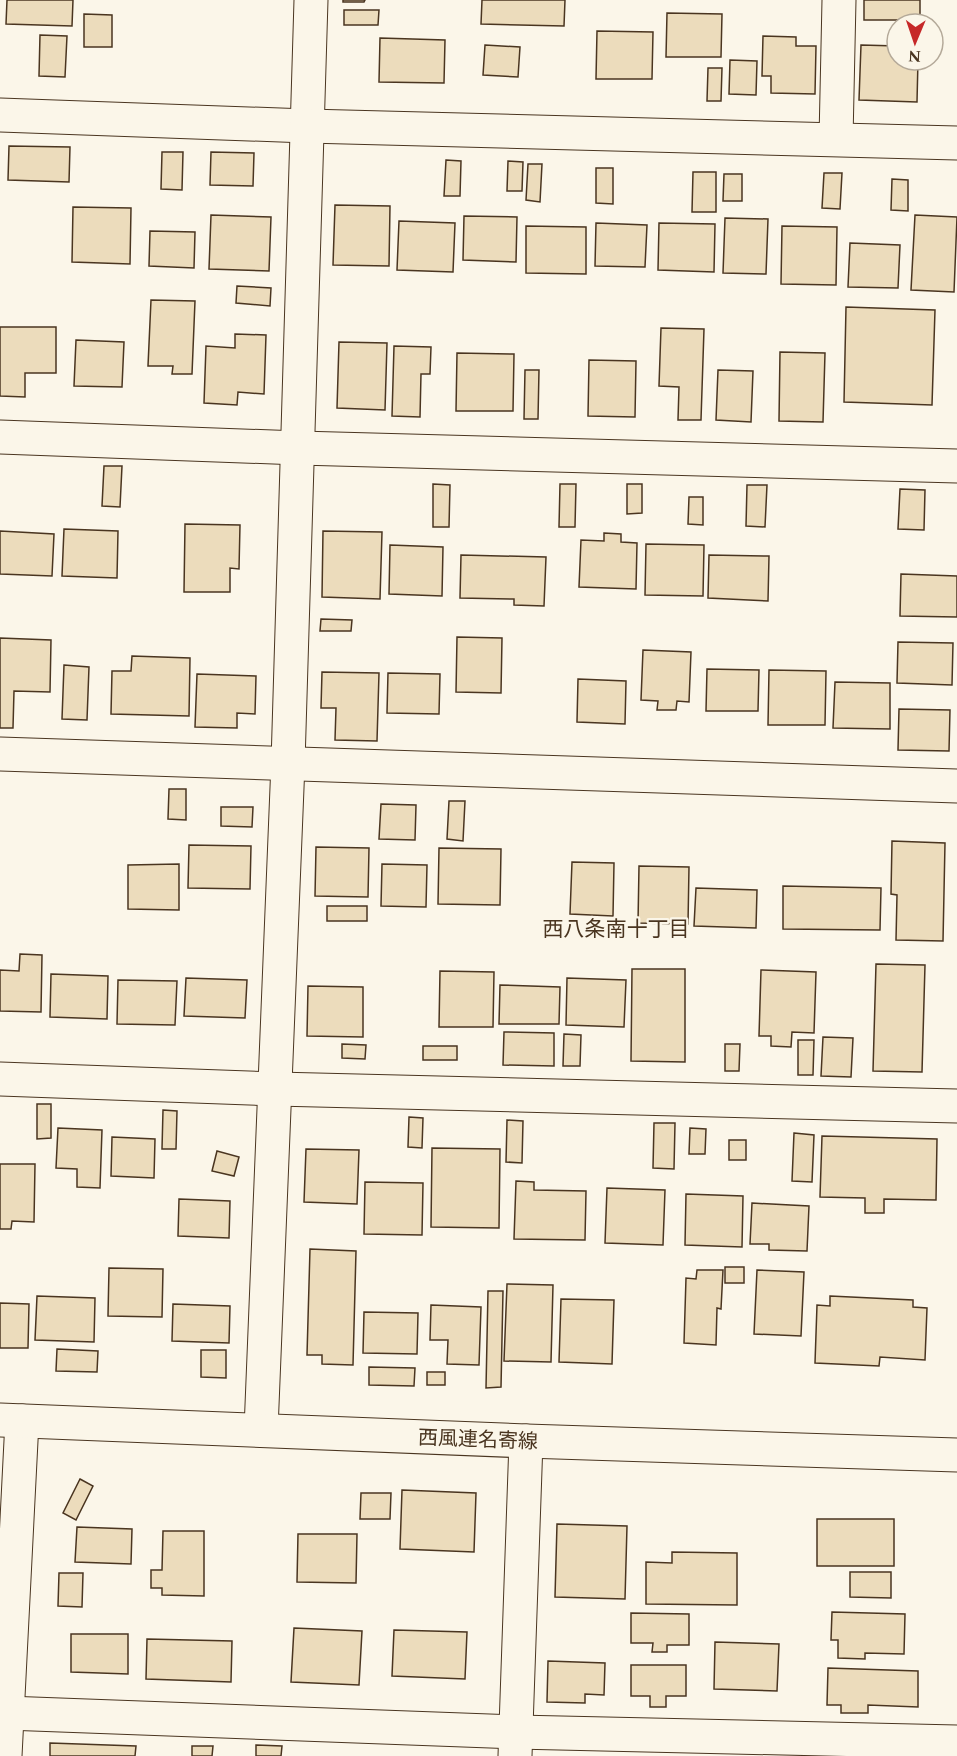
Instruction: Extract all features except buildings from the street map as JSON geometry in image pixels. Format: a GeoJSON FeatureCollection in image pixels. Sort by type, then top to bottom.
{"type":"FeatureCollection","features":[{"type":"Feature","properties":{"kind":"street"},"geometry":{"type":"LineString","coordinates":[[261,1430],[288,763],[311,0]]}},
{"type":"Feature","properties":{"kind":"street"},"geometry":{"type":"LineString","coordinates":[[836,139],[839,0]]}},
{"type":"Feature","properties":{"kind":"street"},"geometry":{"type":"LineString","coordinates":[[0,115],[307,126],[957,143]]}},
{"type":"Feature","properties":{"kind":"street"},"geometry":{"type":"LineString","coordinates":[[0,437],[299,448],[957,466]]}},
{"type":"Feature","properties":{"kind":"street"},"geometry":{"type":"LineString","coordinates":[[0,754],[957,786]]}},
{"type":"Feature","properties":{"kind":"street"},"geometry":{"type":"LineString","coordinates":[[0,1078],[276,1089],[957,1106]]}},
{"type":"Feature","properties":{"kind":"street"},"geometry":{"type":"LineString","coordinates":[[4,1756],[11,1421]]}},
{"type":"Feature","properties":{"kind":"street","name":"西風連名寄線"},"geometry":{"type":"LineString","coordinates":[[11,1421],[957,1455]]}},
{"type":"Feature","properties":{"kind":"street"},"geometry":{"type":"LineString","coordinates":[[516,1744],[526,1441]]}},
{"type":"Feature","properties":{"kind":"street"},"geometry":{"type":"LineString","coordinates":[[6,1713],[516,1744],[957,1742]]}},
{"type":"Feature","properties":{"kind":"district","name":"西八条南十丁目"},"geometry":{"type":"Point","coordinates":[616,929]}}]}
